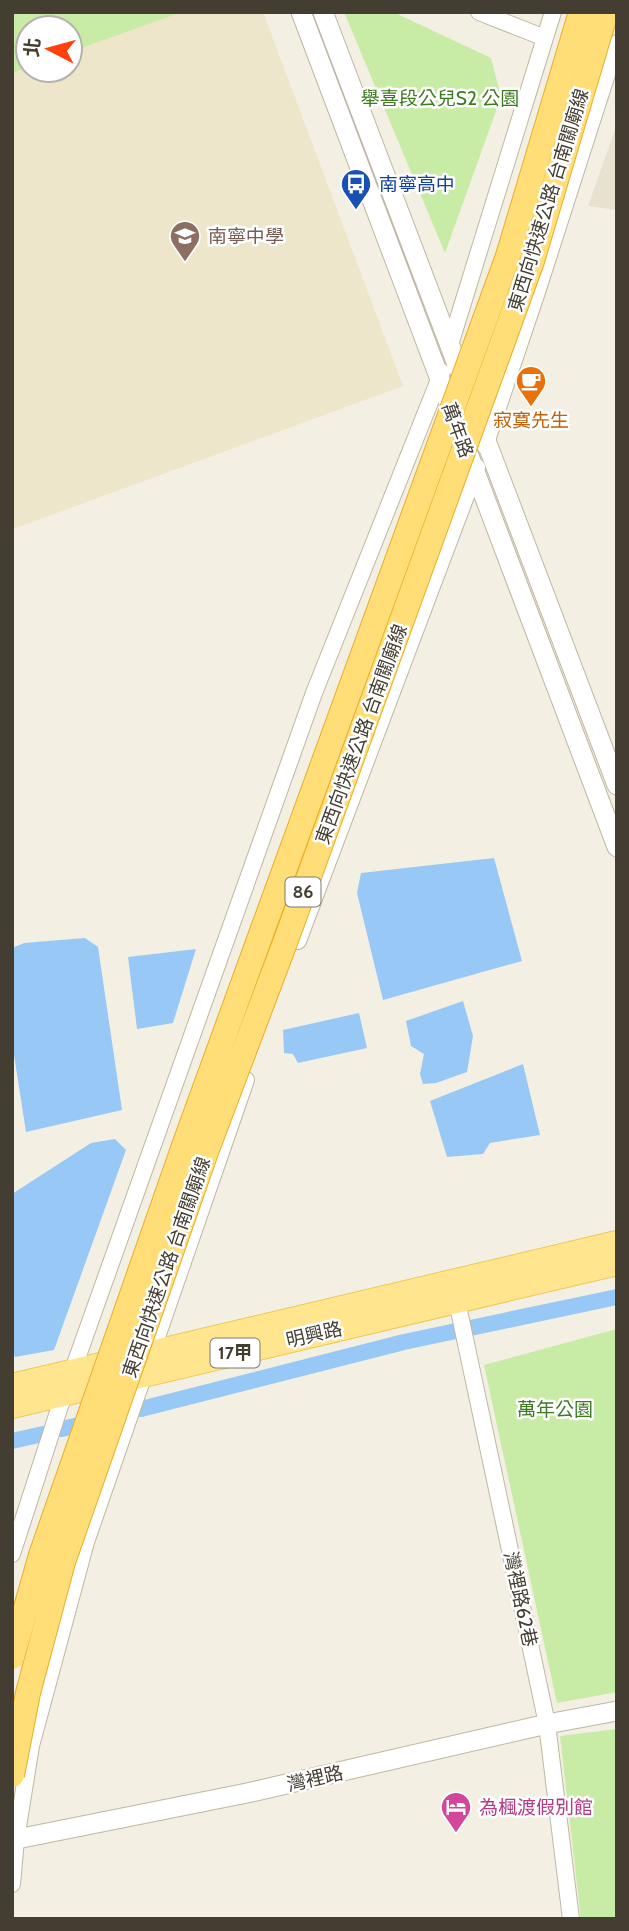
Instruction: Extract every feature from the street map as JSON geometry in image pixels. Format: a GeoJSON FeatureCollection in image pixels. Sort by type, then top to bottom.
{"type":"FeatureCollection","features":[{"type":"Feature","properties":{"kind":"highway","name":"東西向快速公路 台南關廟線"},"geometry":{"type":"LineString","coordinates":[[12,1657],[41,1555],[181,1156],[508,256],[581,12]]}},
{"type":"Feature","properties":{"kind":"highway","name":"東西向快速公路 台南關廟線"},"geometry":{"type":"LineString","coordinates":[[12,1775],[28,1693],[62,1562],[206,1152],[351,762],[532,261],[606,12]]}},
{"type":"Feature","properties":{"kind":"main road","name":"明興路"},"geometry":{"type":"LineString","coordinates":[[458,1301],[617,1243]]}},
{"type":"Feature","properties":{"kind":"main road","name":"明興路"},"geometry":{"type":"LineString","coordinates":[[12,1386],[69,1382],[458,1301],[617,1263]]}},
{"type":"Feature","properties":{"kind":"main road","name":"明興路"},"geometry":{"type":"LineString","coordinates":[[12,1406],[69,1382]]}},
{"type":"Feature","properties":{"kind":"street","name":"萬年路"},"geometry":{"type":"LineString","coordinates":[[301,12],[617,847]]}},
{"type":"Feature","properties":{"kind":"street","name":"萬年路"},"geometry":{"type":"LineString","coordinates":[[323,12],[617,785]]}},
{"type":"Feature","properties":{"kind":"street"},"geometry":{"type":"LineString","coordinates":[[480,12],[545,38]]}},
{"type":"Feature","properties":{"kind":"street"},"geometry":{"type":"LineString","coordinates":[[12,1554],[69,1382],[314,693],[440,380],[553,12]]}},
{"type":"Feature","properties":{"kind":"street"},"geometry":{"type":"LineString","coordinates":[[12,1884],[14,1840],[31,1745],[86,1542],[249,1069],[486,442],[613,66],[617,43]]}},
{"type":"Feature","properties":{"kind":"street","name":"灣裡路62巷"},"geometry":{"type":"LineString","coordinates":[[458,1301],[547,1724],[571,1919]]}},
{"type":"Feature","properties":{"kind":"street","name":"灣裡路"},"geometry":{"type":"LineString","coordinates":[[14,1840],[247,1793],[547,1724],[617,1711]]}},
{"type":"Feature","properties":{"kind":"shaded area","name":"南寧中學"},"geometry":{"type":"Polygon","coordinates":[[[12,12],[263,12],[403,386],[13,529],[12,12]]]}},
{"type":"Feature","properties":{"kind":"shaded area"},"geometry":{"type":"Polygon","coordinates":[[[617,124],[617,210],[588,206],[617,124]]]}},
{"type":"Feature","properties":{"kind":"green space"},"geometry":{"type":"Polygon","coordinates":[[[12,12],[182,12],[84,47],[84,14],[14,14],[12,73],[12,12]]]}},
{"type":"Feature","properties":{"kind":"green space","name":"舉喜段公兒S2 公園"},"geometry":{"type":"Polygon","coordinates":[[[344,12],[393,12],[491,58],[501,97],[445,253],[344,12]]]}},
{"type":"Feature","properties":{"kind":"green space","name":"萬年公園"},"geometry":{"type":"Polygon","coordinates":[[[617,1329],[617,1692],[557,1703],[484,1365],[617,1329]]]}},
{"type":"Feature","properties":{"kind":"green space"},"geometry":{"type":"Polygon","coordinates":[[[617,1729],[617,1919],[581,1919],[560,1736],[617,1729]]]}},
{"type":"Feature","properties":{"kind":"water"},"geometry":{"type":"Polygon","coordinates":[[[494,858],[522,961],[383,1000],[357,893],[361,873],[494,858]]]}},
{"type":"Feature","properties":{"kind":"water"},"geometry":{"type":"Polygon","coordinates":[[[85,938],[98,947],[122,1110],[26,1132],[12,1042],[12,948],[24,943],[85,938]]]}},
{"type":"Feature","properties":{"kind":"water"},"geometry":{"type":"Polygon","coordinates":[[[196,949],[173,1023],[137,1029],[128,957],[196,949]]]}},
{"type":"Feature","properties":{"kind":"water"},"geometry":{"type":"Polygon","coordinates":[[[463,1001],[473,1036],[467,1072],[436,1083],[423,1084],[420,1074],[424,1054],[411,1046],[406,1021],[463,1001]]]}},
{"type":"Feature","properties":{"kind":"water"},"geometry":{"type":"Polygon","coordinates":[[[359,1013],[367,1048],[298,1063],[293,1054],[284,1053],[283,1030],[359,1013]]]}},
{"type":"Feature","properties":{"kind":"water"},"geometry":{"type":"Polygon","coordinates":[[[523,1064],[540,1135],[490,1143],[483,1154],[447,1157],[430,1101],[523,1064]]]}},
{"type":"Feature","properties":{"kind":"water"},"geometry":{"type":"Polygon","coordinates":[[[115,1139],[126,1150],[54,1350],[15,1357],[12,1353],[12,1194],[91,1143],[115,1139]]]}},
{"type":"Feature","properties":{"kind":"waterway"},"geometry":{"type":"LineString","coordinates":[[141,1409],[404,1342],[617,1297]]}},
{"type":"Feature","properties":{"kind":"waterway"},"geometry":{"type":"LineString","coordinates":[[62,1429],[91,1422]]}},
{"type":"Feature","properties":{"kind":"waterway"},"geometry":{"type":"LineString","coordinates":[[12,1441],[43,1434]]}},
{"type":"Feature","properties":{"kind":"place","name":"南寧高中"},"geometry":{"type":"Point","coordinates":[356,211]}},
{"type":"Feature","properties":{"kind":"place","name":"南寧中學"},"geometry":{"type":"Point","coordinates":[185,263]}},
{"type":"Feature","properties":{"kind":"place","name":"寂寞先生"},"geometry":{"type":"Point","coordinates":[531,408]}},
{"type":"Feature","properties":{"kind":"place","name":"為楓渡假別館"},"geometry":{"type":"Point","coordinates":[456,1834]}}]}
